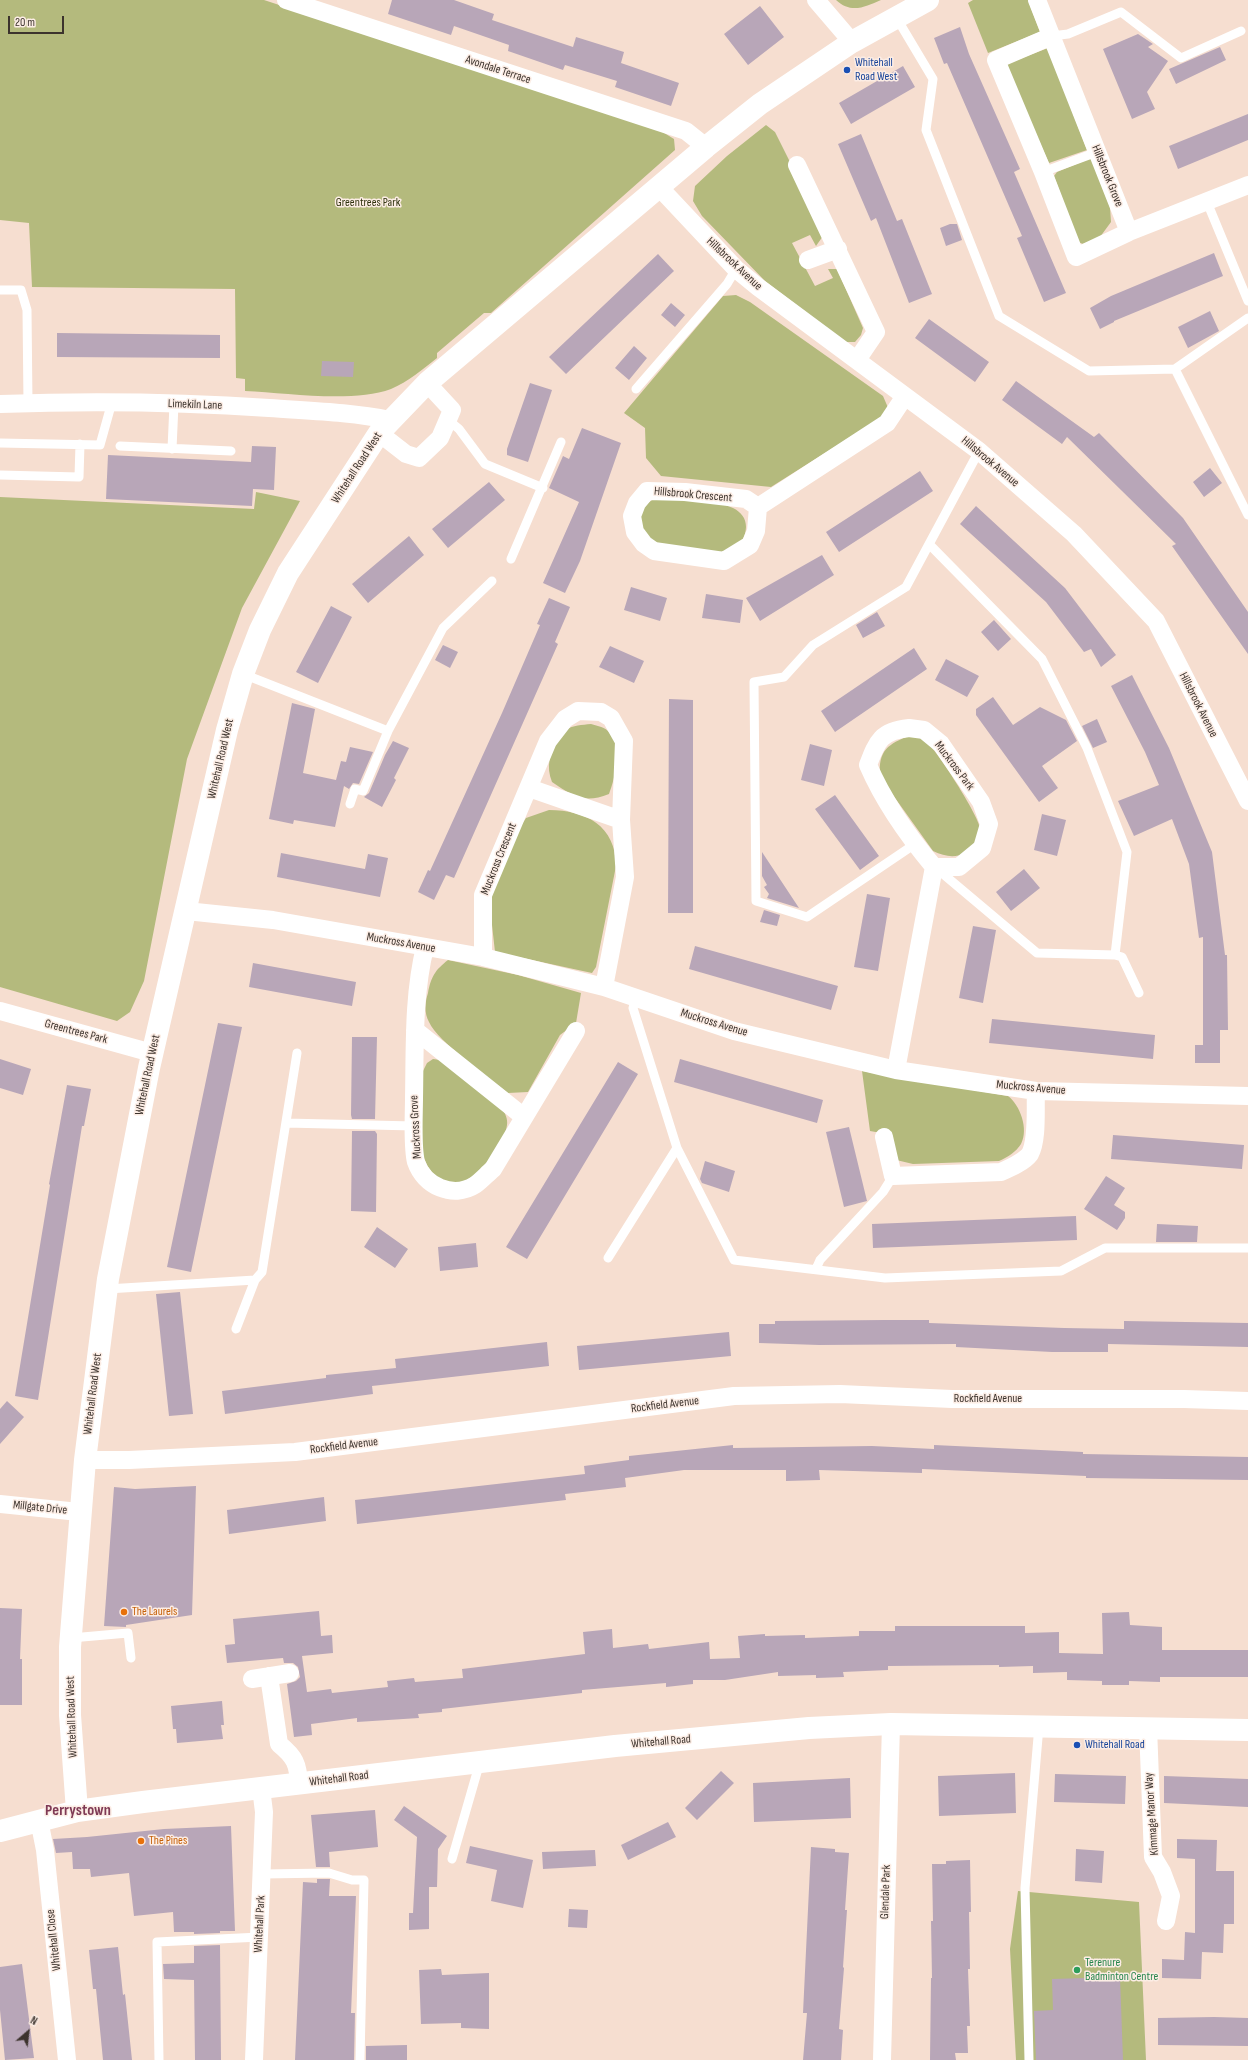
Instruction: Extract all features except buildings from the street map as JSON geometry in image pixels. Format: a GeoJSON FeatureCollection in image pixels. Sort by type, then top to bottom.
{"type":"FeatureCollection","features":[{"type":"Feature","properties":{"kind":"street","name":"Avondale Terrace"},"geometry":{"type":"LineString","coordinates":[[286,0],[686,131],[706,147]]}},
{"type":"Feature","properties":{"kind":"street"},"geometry":{"type":"LineString","coordinates":[[816,0],[852,42]]}},
{"type":"Feature","properties":{"kind":"street","name":"Whitehall Road West"},"geometry":{"type":"LineString","coordinates":[[77,1811],[70,1715],[71,1638],[79,1512],[106,1289],[152,1053],[186,911],[226,730],[243,674],[260,630],[288,573],[384,426],[427,383],[659,186],[760,104],[852,42],[928,0]]}},
{"type":"Feature","properties":{"kind":"street","name":"Hillsbrook Grove"},"geometry":{"type":"LineString","coordinates":[[1037,0],[1129,232]]}},
{"type":"Feature","properties":{"kind":"street"},"geometry":{"type":"LineString","coordinates":[[1052,36],[996,60],[1043,172],[1076,257],[1129,232],[1248,185]]}},
{"type":"Feature","properties":{"kind":"street"},"geometry":{"type":"LineString","coordinates":[[797,165],[876,332],[857,360]]}},
{"type":"Feature","properties":{"kind":"street","name":"Hillsbrook Avenue"},"geometry":{"type":"LineString","coordinates":[[659,186],[736,269],[758,288],[979,451],[1074,534],[1156,621],[1248,801]]}},
{"type":"Feature","properties":{"kind":"street"},"geometry":{"type":"LineString","coordinates":[[808,260],[838,249]]}},
{"type":"Feature","properties":{"kind":"street"},"geometry":{"type":"LineString","coordinates":[[384,426],[406,454],[419,458],[440,438],[452,410],[427,383]]}},
{"type":"Feature","properties":{"kind":"street"},"geometry":{"type":"LineString","coordinates":[[758,507],[887,423],[905,396]]}},
{"type":"Feature","properties":{"kind":"street","name":"Limekiln Lane"},"geometry":{"type":"LineString","coordinates":[[0,404],[112,402],[358,414],[384,426]]}},
{"type":"Feature","properties":{"kind":"street","name":"Hillsbrook Crescent"},"geometry":{"type":"LineString","coordinates":[[647,491],[684,492],[746,499],[758,507],[756,531],[750,546],[724,560],[654,551],[644,544],[635,532],[632,516],[637,503],[647,491]]}},
{"type":"Feature","properties":{"kind":"street","name":"Muckross Crescent"},"geometry":{"type":"LineString","coordinates":[[483,957],[483,895],[548,741],[565,719],[578,711],[602,712],[611,718],[624,741],[622,820],[625,877],[604,987]]}},
{"type":"Feature","properties":{"kind":"street","name":"Muckross Park"},"geometry":{"type":"LineString","coordinates":[[909,728],[924,730],[941,744],[981,802],[989,824],[982,848],[959,867],[934,867],[915,844],[879,790],[868,765],[877,742],[895,729],[909,728]]}},
{"type":"Feature","properties":{"kind":"street"},"geometry":{"type":"LineString","coordinates":[[529,788],[622,820]]}},
{"type":"Feature","properties":{"kind":"street"},"geometry":{"type":"LineString","coordinates":[[896,1070],[934,867]]}},
{"type":"Feature","properties":{"kind":"street","name":"Muckross Avenue"},"geometry":{"type":"LineString","coordinates":[[186,911],[273,920],[483,957],[604,987],[734,1031],[896,1070],[1036,1091],[1248,1096]]}},
{"type":"Feature","properties":{"kind":"street","name":"Muckross Grove"},"geometry":{"type":"LineString","coordinates":[[425,947],[419,970],[415,1030],[414,1126],[416,1161],[424,1175],[434,1186],[452,1192],[474,1186],[493,1169],[576,1031]]}},
{"type":"Feature","properties":{"kind":"street","name":"Greentrees Park"},"geometry":{"type":"LineString","coordinates":[[0,1011],[152,1053]]}},
{"type":"Feature","properties":{"kind":"street"},"geometry":{"type":"LineString","coordinates":[[415,1030],[524,1117]]}},
{"type":"Feature","properties":{"kind":"street"},"geometry":{"type":"LineString","coordinates":[[884,1137],[893,1176],[1001,1172],[1030,1154],[1035,1133],[1036,1091]]}},
{"type":"Feature","properties":{"kind":"street","name":"Rockfield Avenue"},"geometry":{"type":"LineString","coordinates":[[85,1460],[129,1460],[296,1452],[734,1396],[840,1394],[952,1399],[1184,1399],[1248,1401]]}},
{"type":"Feature","properties":{"kind":"street","name":"Millgate Drive"},"geometry":{"type":"LineString","coordinates":[[0,1504],[79,1512]]}},
{"type":"Feature","properties":{"kind":"street"},"geometry":{"type":"LineString","coordinates":[[290,1673],[260,1677],[279,1744],[289,1752],[298,1766],[299,1784]]}},
{"type":"Feature","properties":{"kind":"street","name":"Whitehall Road"},"geometry":{"type":"LineString","coordinates":[[0,1831],[77,1811],[631,1744],[808,1728],[891,1724],[1248,1730]]}},
{"type":"Feature","properties":{"kind":"street","name":"Glendale Park"},"geometry":{"type":"LineString","coordinates":[[882,2060],[891,1724]]}},
{"type":"Feature","properties":{"kind":"street","name":"Kimmage Manor Way"},"geometry":{"type":"LineString","coordinates":[[1148,1728],[1153,1857],[1162,1872],[1171,1896],[1166,1921]]}},
{"type":"Feature","properties":{"kind":"street","name":"Whitehall Park"},"geometry":{"type":"LineString","coordinates":[[254,2060],[263,1874],[264,1812],[261,1788]]}},
{"type":"Feature","properties":{"kind":"street","name":"Whitehall Close"},"geometry":{"type":"LineString","coordinates":[[39,1820],[45,1850],[67,2060]]}},
{"type":"Feature","properties":{"kind":"lane"},"geometry":{"type":"LineString","coordinates":[[1052,36],[1068,34],[1122,12],[1181,58],[1241,31]]}},
{"type":"Feature","properties":{"kind":"lane"},"geometry":{"type":"LineString","coordinates":[[896,17],[933,79],[926,130],[999,316],[1089,371],[1175,369],[1248,318]]}},
{"type":"Feature","properties":{"kind":"lane"},"geometry":{"type":"LineString","coordinates":[[1043,172],[1097,152]]}},
{"type":"Feature","properties":{"kind":"lane"},"geometry":{"type":"LineString","coordinates":[[1207,202],[1248,301]]}},
{"type":"Feature","properties":{"kind":"lane"},"geometry":{"type":"LineString","coordinates":[[636,389],[727,284],[736,269]]}},
{"type":"Feature","properties":{"kind":"lane"},"geometry":{"type":"LineString","coordinates":[[0,290],[21,290],[27,310],[28,403]]}},
{"type":"Feature","properties":{"kind":"lane"},"geometry":{"type":"LineString","coordinates":[[1175,369],[1248,515]]}},
{"type":"Feature","properties":{"kind":"lane"},"geometry":{"type":"LineString","coordinates":[[0,444],[100,445],[112,402]]}},
{"type":"Feature","properties":{"kind":"lane"},"geometry":{"type":"LineString","coordinates":[[172,449],[174,404]]}},
{"type":"Feature","properties":{"kind":"lane"},"geometry":{"type":"LineString","coordinates":[[448,420],[460,429],[486,464],[543,488]]}},
{"type":"Feature","properties":{"kind":"lane"},"geometry":{"type":"LineString","coordinates":[[511,560],[543,488],[561,442]]}},
{"type":"Feature","properties":{"kind":"lane"},"geometry":{"type":"LineString","coordinates":[[0,475],[79,477],[80,444]]}},
{"type":"Feature","properties":{"kind":"lane"},"geometry":{"type":"LineString","coordinates":[[120,446],[231,451]]}},
{"type":"Feature","properties":{"kind":"lane"},"geometry":{"type":"LineString","coordinates":[[915,844],[807,917],[756,901],[754,682],[784,677],[813,645],[906,587],[979,451]]}},
{"type":"Feature","properties":{"kind":"lane"},"geometry":{"type":"LineString","coordinates":[[929,544],[1042,660],[1087,748],[1127,852],[1115,955]]}},
{"type":"Feature","properties":{"kind":"lane"},"geometry":{"type":"LineString","coordinates":[[350,804],[355,789],[363,791],[388,731],[443,628],[492,581]]}},
{"type":"Feature","properties":{"kind":"lane"},"geometry":{"type":"LineString","coordinates":[[243,674],[388,731]]}},
{"type":"Feature","properties":{"kind":"lane"},"geometry":{"type":"LineString","coordinates":[[934,867],[1037,953],[1115,955],[1122,957],[1140,993]]}},
{"type":"Feature","properties":{"kind":"lane"},"geometry":{"type":"LineString","coordinates":[[636,998],[633,1008],[677,1148],[734,1260],[885,1278],[1061,1271],[1105,1248],[1248,1248]]}},
{"type":"Feature","properties":{"kind":"lane"},"geometry":{"type":"LineString","coordinates":[[236,1328],[255,1280],[262,1272],[297,1053]]}},
{"type":"Feature","properties":{"kind":"lane"},"geometry":{"type":"LineString","coordinates":[[286,1123],[414,1126]]}},
{"type":"Feature","properties":{"kind":"lane"},"geometry":{"type":"LineString","coordinates":[[608,1258],[677,1148]]}},
{"type":"Feature","properties":{"kind":"lane"},"geometry":{"type":"LineString","coordinates":[[816,1269],[820,1260],[883,1192],[893,1176]]}},
{"type":"Feature","properties":{"kind":"lane"},"geometry":{"type":"LineString","coordinates":[[106,1289],[255,1280]]}},
{"type":"Feature","properties":{"kind":"lane"},"geometry":{"type":"LineString","coordinates":[[71,1638],[128,1633],[131,1658]]}},
{"type":"Feature","properties":{"kind":"lane"},"geometry":{"type":"LineString","coordinates":[[1029,2060],[1025,1888],[1039,1726]]}},
{"type":"Feature","properties":{"kind":"lane"},"geometry":{"type":"LineString","coordinates":[[452,1859],[480,1762]]}},
{"type":"Feature","properties":{"kind":"lane"},"geometry":{"type":"LineString","coordinates":[[263,1874],[329,1873],[352,1880],[364,1880],[360,2060]]}},
{"type":"Feature","properties":{"kind":"lane"},"geometry":{"type":"LineString","coordinates":[[159,2060],[157,1942],[260,1937]]}},
{"type":"Feature","properties":{"kind":"green space","name":"Greentrees Park"},"geometry":{"type":"Polygon","coordinates":[[[0,0],[264,0],[661,131],[674,139],[675,150],[491,313],[484,313],[437,353],[437,358],[403,383],[391,389],[358,396],[320,396],[245,391],[245,379],[236,378],[235,289],[32,287],[29,223],[0,220],[0,0]]]}},
{"type":"Feature","properties":{"kind":"green space"},"geometry":{"type":"Polygon","coordinates":[[[836,0],[881,0],[864,7],[853,8],[847,7],[836,0]]]}},
{"type":"Feature","properties":{"kind":"green space"},"geometry":{"type":"Polygon","coordinates":[[[973,0],[1028,0],[1040,32],[988,53],[968,3],[973,0]]]}},
{"type":"Feature","properties":{"kind":"green space"},"geometry":{"type":"Polygon","coordinates":[[[1048,48],[1087,150],[1049,163],[1005,66],[1009,63],[1048,48]]]}},
{"type":"Feature","properties":{"kind":"green space"},"geometry":{"type":"Polygon","coordinates":[[[766,125],[775,132],[815,212],[823,236],[816,246],[810,235],[792,243],[815,286],[833,278],[828,269],[837,269],[863,328],[861,335],[855,342],[845,342],[765,281],[702,216],[693,201],[695,186],[727,156],[766,125]]]}},
{"type":"Feature","properties":{"kind":"green space"},"geometry":{"type":"Polygon","coordinates":[[[1091,158],[1110,207],[1111,222],[1100,237],[1083,244],[1078,242],[1054,176],[1057,172],[1091,158]]]}},
{"type":"Feature","properties":{"kind":"green space"},"geometry":{"type":"Polygon","coordinates":[[[736,295],[750,302],[883,396],[889,410],[879,419],[771,487],[661,476],[646,458],[645,428],[624,413],[723,296],[736,295]]]}},
{"type":"Feature","properties":{"kind":"green space"},"geometry":{"type":"Polygon","coordinates":[[[256,492],[300,501],[242,608],[187,759],[144,981],[130,1012],[117,1021],[0,987],[0,497],[254,509],[256,492]]]}},
{"type":"Feature","properties":{"kind":"green space"},"geometry":{"type":"Polygon","coordinates":[[[661,495],[707,500],[733,508],[741,513],[745,521],[746,527],[743,540],[735,548],[711,552],[658,544],[644,532],[640,518],[646,505],[661,495]]]}},
{"type":"Feature","properties":{"kind":"green space"},"geometry":{"type":"Polygon","coordinates":[[[591,724],[604,728],[614,739],[617,763],[614,780],[609,794],[600,797],[586,798],[573,795],[552,782],[549,765],[553,750],[565,731],[575,726],[591,724]]]}},
{"type":"Feature","properties":{"kind":"green space"},"geometry":{"type":"Polygon","coordinates":[[[911,735],[926,741],[939,756],[973,810],[980,828],[979,836],[971,848],[966,852],[956,856],[951,856],[939,854],[933,851],[880,777],[881,760],[886,749],[896,742],[911,735]]]}},
{"type":"Feature","properties":{"kind":"green space"},"geometry":{"type":"Polygon","coordinates":[[[549,810],[575,813],[596,823],[605,831],[611,840],[615,852],[616,866],[596,967],[592,973],[495,952],[491,892],[520,827],[526,818],[549,810]]]}},
{"type":"Feature","properties":{"kind":"green space"},"geometry":{"type":"Polygon","coordinates":[[[448,960],[518,975],[581,993],[576,1023],[560,1035],[528,1092],[508,1093],[453,1049],[434,1030],[429,1022],[426,1015],[426,1000],[431,982],[434,974],[448,960]]]}},
{"type":"Feature","properties":{"kind":"green space"},"geometry":{"type":"Polygon","coordinates":[[[433,1059],[440,1060],[502,1108],[507,1118],[507,1125],[503,1138],[496,1150],[478,1172],[462,1182],[445,1182],[433,1174],[425,1161],[423,1153],[421,1141],[421,1121],[423,1071],[427,1063],[433,1059]]]}},
{"type":"Feature","properties":{"kind":"green space"},"geometry":{"type":"Polygon","coordinates":[[[862,1071],[1008,1096],[1016,1105],[1024,1125],[1021,1144],[1012,1154],[999,1161],[913,1164],[892,1159],[887,1134],[870,1131],[862,1071]]]}},
{"type":"Feature","properties":{"kind":"green space","name":"Terenure Badminton Centre"},"geometry":{"type":"Polygon","coordinates":[[[1018,1891],[1139,1902],[1146,2060],[1016,2060],[1010,1949],[1018,1891]]]}},
{"type":"Feature","properties":{"kind":"place","name":"Whitehall Road West"},"geometry":{"type":"Point","coordinates":[847,70]}},
{"type":"Feature","properties":{"kind":"place","name":"The Laurels"},"geometry":{"type":"Point","coordinates":[124,1612]}},
{"type":"Feature","properties":{"kind":"place","name":"Whitehall Road"},"geometry":{"type":"Point","coordinates":[1077,1745]}},
{"type":"Feature","properties":{"kind":"place","name":"The Pines"},"geometry":{"type":"Point","coordinates":[141,1841]}},
{"type":"Feature","properties":{"kind":"place","name":"Terenure Badminton Centre"},"geometry":{"type":"Point","coordinates":[1077,1970]}},
{"type":"Feature","properties":{"kind":"district","name":"Perrystown"},"geometry":{"type":"Point","coordinates":[78,1811]}}]}
